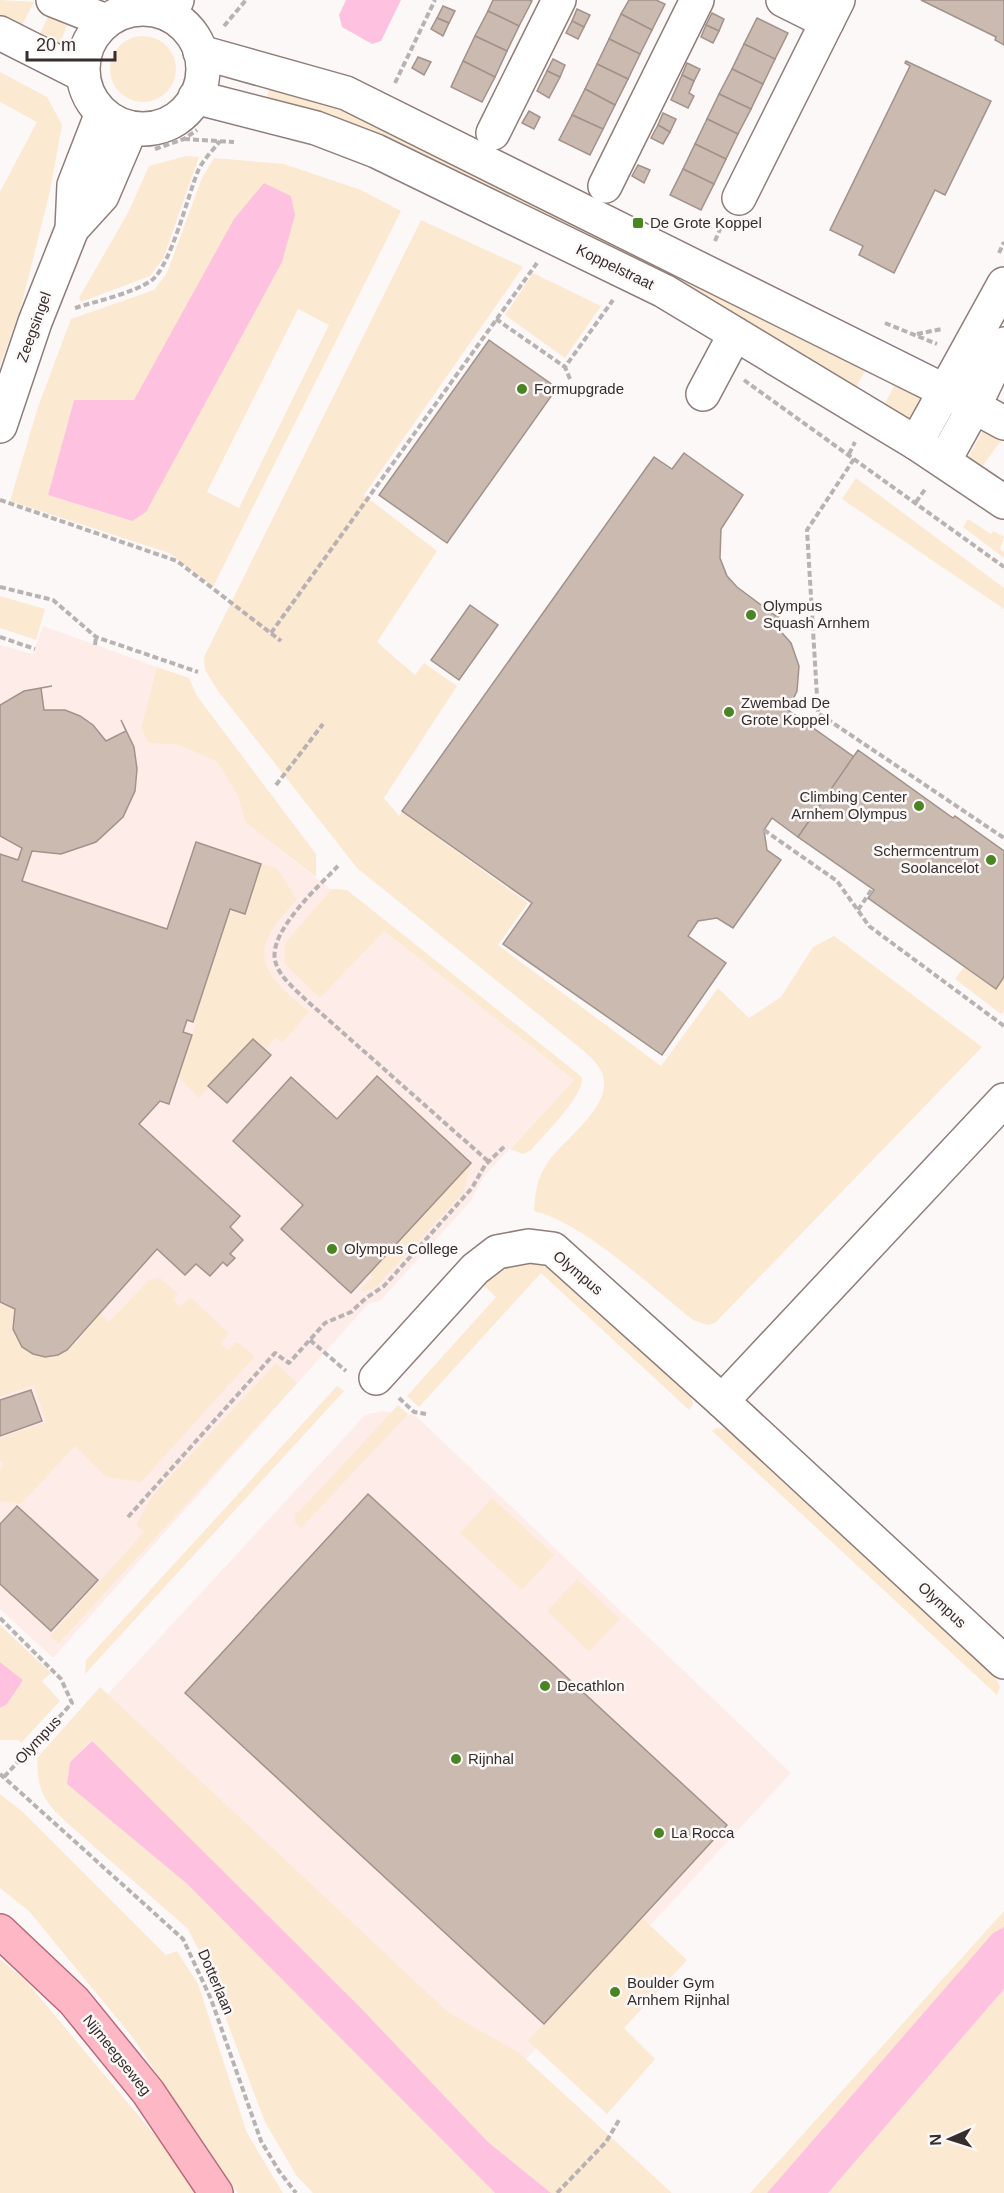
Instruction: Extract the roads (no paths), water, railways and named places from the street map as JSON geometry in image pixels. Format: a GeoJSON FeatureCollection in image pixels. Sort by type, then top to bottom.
{"type":"FeatureCollection","features":[{"type":"Feature","properties":{"kind":"main road","name":"Nijmeegseweg"},"geometry":{"type":"LineString","coordinates":[[0,1931],[74,2001],[148,2092],[216,2193]]}},
{"type":"Feature","properties":{"kind":"street"},"geometry":{"type":"LineString","coordinates":[[53,0],[106,21]]}},
{"type":"Feature","properties":{"kind":"street"},"geometry":{"type":"LineString","coordinates":[[493,133],[559,0]]}},
{"type":"Feature","properties":{"kind":"street"},"geometry":{"type":"LineString","coordinates":[[605,186],[697,0]]}},
{"type":"Feature","properties":{"kind":"street"},"geometry":{"type":"LineString","coordinates":[[739,198],[832,11],[783,0]]}},
{"type":"Feature","properties":{"kind":"street"},"geometry":{"type":"LineString","coordinates":[[144,8],[174,8],[194,37],[200,52],[206,100],[168,123],[127,138],[102,113],[86,89],[83,75],[84,54],[92,36],[106,21],[117,14],[144,8]]}},
{"type":"Feature","properties":{"kind":"street"},"geometry":{"type":"LineString","coordinates":[[0,33],[83,75]]}},
{"type":"Feature","properties":{"kind":"street"},"geometry":{"type":"LineString","coordinates":[[200,52],[346,93],[945,391],[1004,423]]}},
{"type":"Feature","properties":{"kind":"street","name":"Koppelstraat"},"geometry":{"type":"LineString","coordinates":[[206,100],[316,128],[376,151],[664,291],[916,442],[1004,502]]}},
{"type":"Feature","properties":{"kind":"street","name":"Zeegsingel"},"geometry":{"type":"LineString","coordinates":[[0,426],[35,322],[72,229],[74,185],[102,113]]}},
{"type":"Feature","properties":{"kind":"street","name":"Zeegsingel"},"geometry":{"type":"LineString","coordinates":[[72,229],[102,196],[127,138]]}},
{"type":"Feature","properties":{"kind":"street"},"geometry":{"type":"LineString","coordinates":[[916,442],[1004,284]]}},
{"type":"Feature","properties":{"kind":"street"},"geometry":{"type":"LineString","coordinates":[[703,394],[735,334]]}},
{"type":"Feature","properties":{"kind":"street"},"geometry":{"type":"LineString","coordinates":[[944,461],[974,407],[1004,344]]}},
{"type":"Feature","properties":{"kind":"street"},"geometry":{"type":"LineString","coordinates":[[722,1401],[1004,1100]]}},
{"type":"Feature","properties":{"kind":"street","name":"Olympus"},"geometry":{"type":"LineString","coordinates":[[376,1378],[475,1269],[497,1252],[529,1246],[553,1249],[722,1401],[1004,1662]]}},
{"type":"Feature","properties":{"kind":"place","name":"De Grote Koppel"},"geometry":{"type":"Point","coordinates":[638,223]}},
{"type":"Feature","properties":{"kind":"place","name":"Formupgrade"},"geometry":{"type":"Point","coordinates":[522,389]}},
{"type":"Feature","properties":{"kind":"place","name":"Olympus Squash Arnhem"},"geometry":{"type":"Point","coordinates":[751,615]}},
{"type":"Feature","properties":{"kind":"place","name":"Zwembad De Grote Koppel"},"geometry":{"type":"Point","coordinates":[729,712]}},
{"type":"Feature","properties":{"kind":"place","name":"Climbing Center Arnhem Olympus"},"geometry":{"type":"Point","coordinates":[919,806]}},
{"type":"Feature","properties":{"kind":"place","name":"Schermcentrum Soolancelot"},"geometry":{"type":"Point","coordinates":[991,860]}},
{"type":"Feature","properties":{"kind":"place","name":"Olympus College"},"geometry":{"type":"Point","coordinates":[332,1249]}},
{"type":"Feature","properties":{"kind":"place","name":"Decathlon"},"geometry":{"type":"Point","coordinates":[545,1686]}},
{"type":"Feature","properties":{"kind":"place","name":"Rijnhal"},"geometry":{"type":"Point","coordinates":[456,1759]}},
{"type":"Feature","properties":{"kind":"place","name":"La Rocca"},"geometry":{"type":"Point","coordinates":[659,1833]}},
{"type":"Feature","properties":{"kind":"place","name":"Boulder Gym Arnhem Rijnhal"},"geometry":{"type":"Point","coordinates":[615,1992]}}]}
